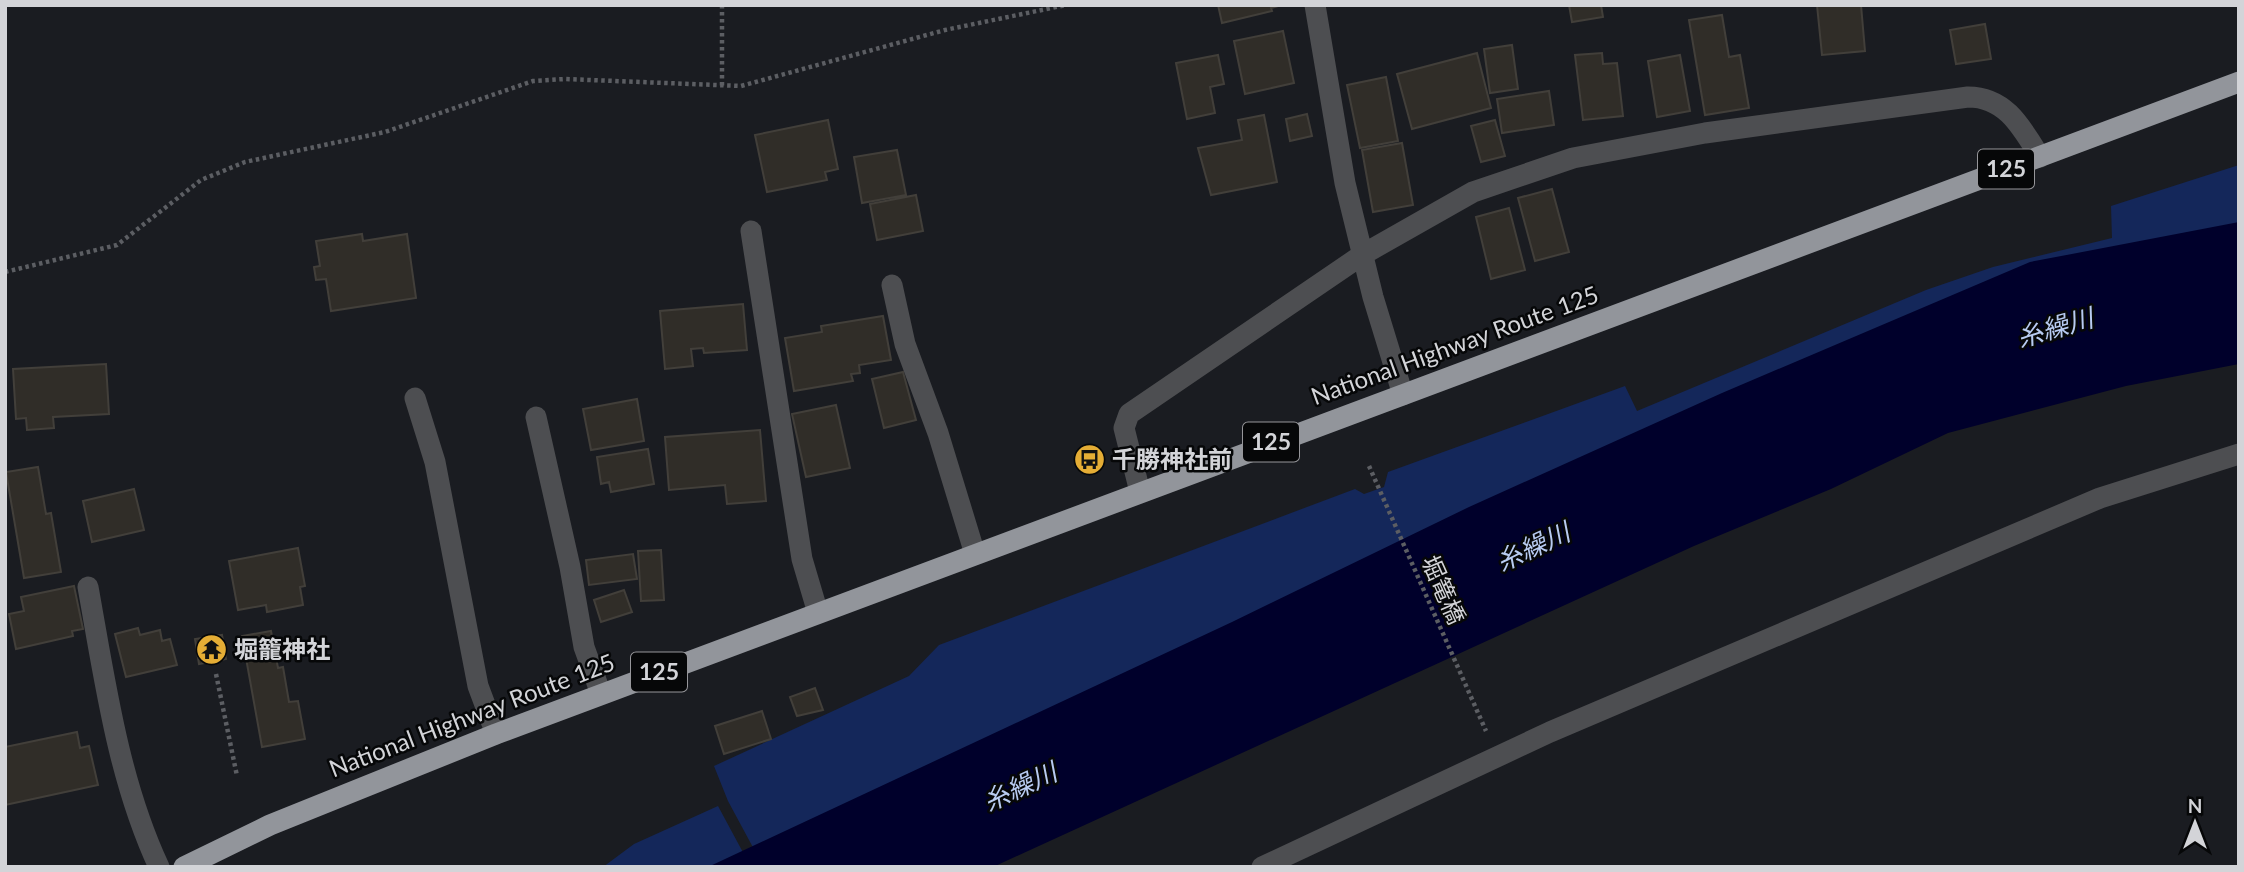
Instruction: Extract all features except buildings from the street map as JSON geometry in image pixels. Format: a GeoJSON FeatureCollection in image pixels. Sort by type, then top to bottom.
{"type":"FeatureCollection","features":[{"type":"Feature","properties":{"kind":"highway","name":"National Highway Route 125"},"geometry":{"type":"LineString","coordinates":[[184,867],[270,825],[600,694],[2239,82]]}},
{"type":"Feature","properties":{"kind":"street"},"geometry":{"type":"LineString","coordinates":[[1315,5],[1345,183],[1362,255],[1404,395]]}},
{"type":"Feature","properties":{"kind":"street"},"geometry":{"type":"LineString","coordinates":[[1140,492],[1124,428],[1129,414],[1362,255],[1473,192],[1573,158],[1705,133],[1983,97],[1995,102],[2017,120],[2040,157]]}},
{"type":"Feature","properties":{"kind":"street"},"geometry":{"type":"LineString","coordinates":[[751,231],[803,564],[818,613]]}},
{"type":"Feature","properties":{"kind":"street"},"geometry":{"type":"LineString","coordinates":[[892,285],[905,344],[938,433],[975,554]]}},
{"type":"Feature","properties":{"kind":"street"},"geometry":{"type":"LineString","coordinates":[[415,398],[435,462],[478,687],[496,734]]}},
{"type":"Feature","properties":{"kind":"street"},"geometry":{"type":"LineString","coordinates":[[536,417],[570,567],[584,647],[600,694]]}},
{"type":"Feature","properties":{"kind":"street"},"geometry":{"type":"LineString","coordinates":[[1262,867],[1550,732],[2099,498],[2239,454]]}},
{"type":"Feature","properties":{"kind":"street"},"geometry":{"type":"LineString","coordinates":[[88,587],[108,710],[141,829],[159,867]]}},
{"type":"Feature","properties":{"kind":"path"},"geometry":{"type":"LineString","coordinates":[[722,5],[722,86]]}},
{"type":"Feature","properties":{"kind":"path"},"geometry":{"type":"LineString","coordinates":[[5,272],[117,245],[201,180],[245,162],[385,132],[533,81],[565,79],[741,86],[945,30],[1066,5]]}},
{"type":"Feature","properties":{"kind":"path","name":"堀篭橋"},"geometry":{"type":"LineString","coordinates":[[1369,466],[1482,720]]}},
{"type":"Feature","properties":{"kind":"path"},"geometry":{"type":"LineString","coordinates":[[216,674],[237,776]]}},
{"type":"Feature","properties":{"kind":"shaded area"},"geometry":{"type":"Polygon","coordinates":[[[2239,165],[2239,235],[756,853],[728,801],[714,766],[909,676],[939,645],[1355,489],[1364,494],[1384,487],[1388,472],[1625,386],[1637,411],[1926,290],[1993,267],[2112,238],[2111,206],[2239,165]]]}},
{"type":"Feature","properties":{"kind":"shaded area"},"geometry":{"type":"Polygon","coordinates":[[[718,806],[746,858],[729,867],[603,867],[634,844],[718,806]]]}},
{"type":"Feature","properties":{"kind":"water","name":"糸繰川"},"geometry":{"type":"Polygon","coordinates":[[[2239,222],[2239,364],[2126,386],[1948,433],[1831,489],[1694,546],[993,867],[708,867],[1232,622],[1469,507],[1722,393],[2030,262],[2239,222]]]}},
{"type":"Feature","properties":{"kind":"place","name":"千勝神社前"},"geometry":{"type":"Point","coordinates":[1089,460]}},
{"type":"Feature","properties":{"kind":"place","name":"堀籠神社"},"geometry":{"type":"Point","coordinates":[211,650]}}]}
